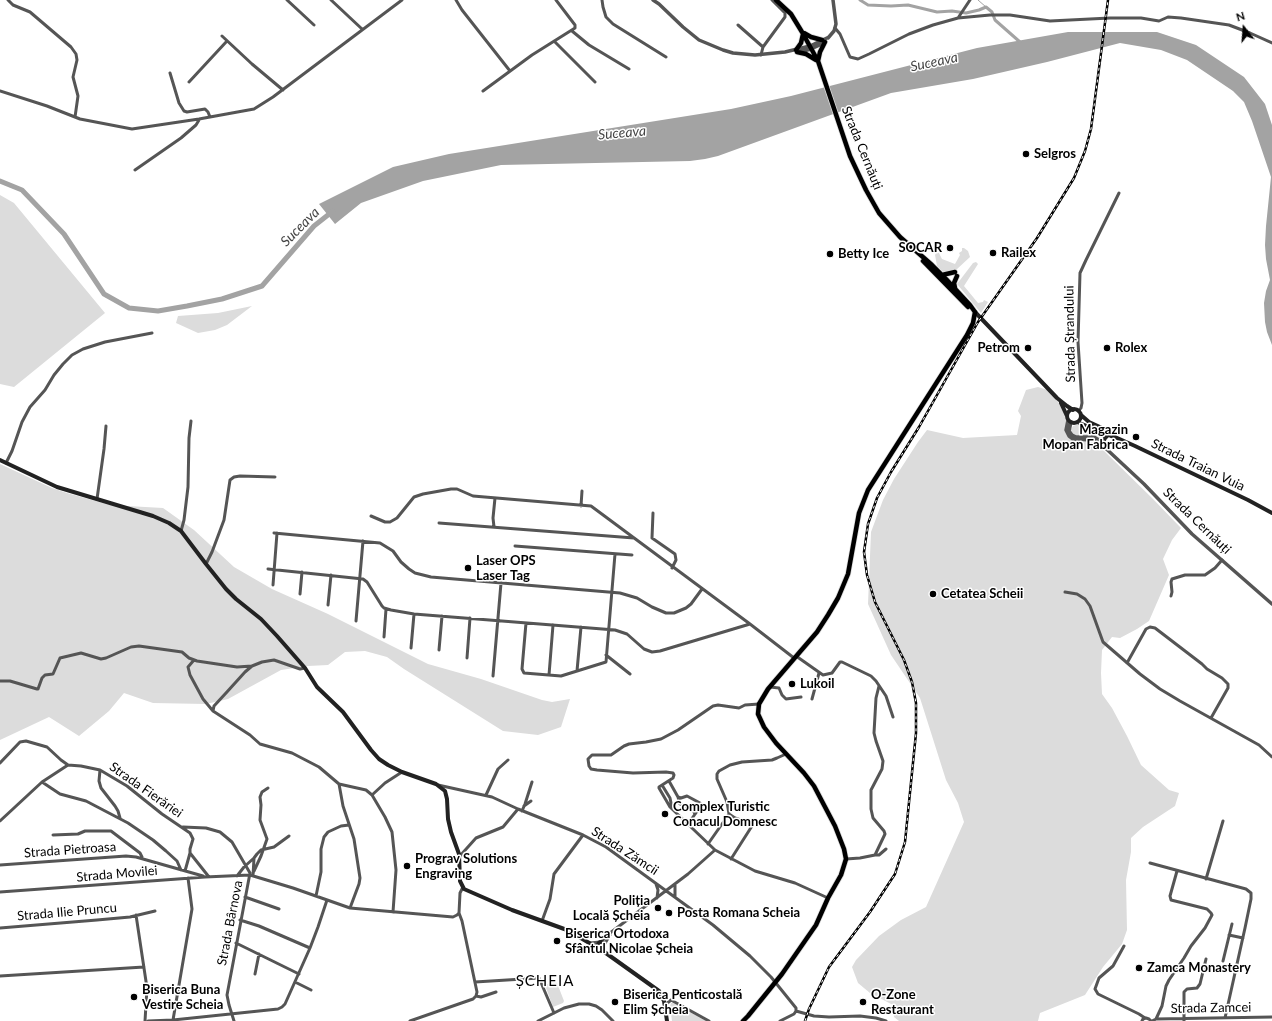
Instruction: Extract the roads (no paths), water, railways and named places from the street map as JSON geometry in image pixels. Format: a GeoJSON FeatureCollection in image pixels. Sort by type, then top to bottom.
{"type":"FeatureCollection","features":[{"type":"Feature","properties":{"kind":"main road","name":"Strada Cernăuți"},"geometry":{"type":"LineString","coordinates":[[776,0],[788,11],[802,32],[818,61],[854,164],[873,203],[883,219],[1057,398],[1073,410]]}},
{"type":"Feature","properties":{"kind":"main road"},"geometry":{"type":"LineString","coordinates":[[802,32],[811,37],[824,41],[818,61],[796,51],[801,43],[803,36],[802,32]]}},
{"type":"Feature","properties":{"kind":"main road","name":"Strada Cernăuți"},"geometry":{"type":"LineString","coordinates":[[900,237],[956,289],[974,312]]}},
{"type":"Feature","properties":{"kind":"main road"},"geometry":{"type":"LineString","coordinates":[[942,275],[956,274],[954,283],[956,289]]}},
{"type":"Feature","properties":{"kind":"main road"},"geometry":{"type":"LineString","coordinates":[[746,1020],[796,956],[816,925],[828,898],[841,875],[846,859],[839,833],[816,790],[804,773],[786,754],[762,723],[758,714],[759,704],[770,687],[817,632],[838,598],[849,570],[859,513],[867,493],[967,335],[973,323],[974,312]]}},
{"type":"Feature","properties":{"kind":"main road","name":"Strada Cernăuți"},"geometry":{"type":"LineString","coordinates":[[1057,398],[1067,413],[1069,419]]}},
{"type":"Feature","properties":{"kind":"main road"},"geometry":{"type":"LineString","coordinates":[[1073,410],[1079,413],[1080,419],[1078,422],[1069,419],[1069,412],[1073,410]]}},
{"type":"Feature","properties":{"kind":"main road","name":"Strada Traian Vuia"},"geometry":{"type":"LineString","coordinates":[[1079,413],[1087,421],[1113,433],[1115,437]]}},
{"type":"Feature","properties":{"kind":"main road","name":"Strada Traian Vuia"},"geometry":{"type":"LineString","coordinates":[[1078,422],[1115,437],[1248,500],[1272,513]]}},
{"type":"Feature","properties":{"kind":"main road"},"geometry":{"type":"LineString","coordinates":[[1103,442],[1104,438],[1108,435]]}},
{"type":"Feature","properties":{"kind":"main road","name":"Strada Zămcii"},"geometry":{"type":"LineString","coordinates":[[0,460],[57,487],[152,516],[170,523],[181,531],[206,564],[234,596],[268,626],[305,668],[317,687],[343,712],[375,754],[383,762],[402,772],[436,784]]}},
{"type":"Feature","properties":{"kind":"main road"},"geometry":{"type":"LineString","coordinates":[[436,784],[443,789],[446,797],[449,826],[459,857],[460,881],[462,887],[468,892],[500,906],[567,930],[590,943],[601,945],[607,954],[656,988],[663,997],[667,1021]]}},
{"type":"Feature","properties":{"kind":"street"},"geometry":{"type":"LineString","coordinates":[[8,0],[13,5],[30,12],[67,43],[76,54],[77,60],[73,77],[78,96],[75,118]]}},
{"type":"Feature","properties":{"kind":"street"},"geometry":{"type":"LineString","coordinates":[[287,0],[314,25]]}},
{"type":"Feature","properties":{"kind":"street"},"geometry":{"type":"LineString","coordinates":[[331,0],[362,29]]}},
{"type":"Feature","properties":{"kind":"street"},"geometry":{"type":"LineString","coordinates":[[0,91],[47,106],[75,118],[132,129],[199,120],[254,109],[283,90],[402,0]]}},
{"type":"Feature","properties":{"kind":"street"},"geometry":{"type":"LineString","coordinates":[[456,0],[462,10],[510,71]]}},
{"type":"Feature","properties":{"kind":"street"},"geometry":{"type":"LineString","coordinates":[[483,91],[532,55],[575,28],[575,25],[556,0]]}},
{"type":"Feature","properties":{"kind":"street"},"geometry":{"type":"LineString","coordinates":[[602,0],[606,17],[613,24],[666,57]]}},
{"type":"Feature","properties":{"kind":"street"},"geometry":{"type":"LineString","coordinates":[[653,0],[699,40],[733,53],[761,55],[810,48],[824,41],[829,37],[835,28],[836,19],[833,0]]}},
{"type":"Feature","properties":{"kind":"street"},"geometry":{"type":"LineString","coordinates":[[761,55],[763,47],[786,14],[772,0]]}},
{"type":"Feature","properties":{"kind":"street"},"geometry":{"type":"LineString","coordinates":[[958,18],[970,0]]}},
{"type":"Feature","properties":{"kind":"street"},"geometry":{"type":"LineString","coordinates":[[835,28],[840,34],[850,57],[858,59],[909,34],[933,25],[958,18],[990,15],[1010,15],[1050,21],[1110,18],[1141,18],[1158,21],[1168,17],[1181,18],[1229,26],[1250,33],[1272,43]]}},
{"type":"Feature","properties":{"kind":"street"},"geometry":{"type":"LineString","coordinates":[[738,25],[763,47]]}},
{"type":"Feature","properties":{"kind":"street"},"geometry":{"type":"LineString","coordinates":[[572,30],[589,45],[629,69]]}},
{"type":"Feature","properties":{"kind":"street"},"geometry":{"type":"LineString","coordinates":[[222,36],[283,90]]}},
{"type":"Feature","properties":{"kind":"street"},"geometry":{"type":"LineString","coordinates":[[189,82],[227,41]]}},
{"type":"Feature","properties":{"kind":"street"},"geometry":{"type":"LineString","coordinates":[[554,42],[595,82]]}},
{"type":"Feature","properties":{"kind":"street"},"geometry":{"type":"LineString","coordinates":[[170,73],[181,108],[187,112],[205,109],[210,117]]}},
{"type":"Feature","properties":{"kind":"street"},"geometry":{"type":"LineString","coordinates":[[135,170],[181,138],[196,125],[199,120]]}},
{"type":"Feature","properties":{"kind":"street","name":"Strada Ștrandului"},"geometry":{"type":"LineString","coordinates":[[1079,413],[1082,403],[1078,342],[1080,273],[1118,193]]}},
{"type":"Feature","properties":{"kind":"street"},"geometry":{"type":"LineString","coordinates":[[6,463],[30,406],[45,390],[54,375],[72,355],[83,349],[105,342],[152,333]]}},
{"type":"Feature","properties":{"kind":"street","name":"Strada Cernăuți"},"geometry":{"type":"LineString","coordinates":[[1069,419],[1069,431],[1072,435],[1076,437],[1094,437],[1103,442],[1109,451]]}},
{"type":"Feature","properties":{"kind":"street","name":"Strada Cernăuți"},"geometry":{"type":"LineString","coordinates":[[1069,419],[1066,430],[1071,438],[1095,441],[1109,451],[1144,484],[1192,534],[1272,604]]}},
{"type":"Feature","properties":{"kind":"street"},"geometry":{"type":"LineString","coordinates":[[181,531],[184,520],[188,487],[189,438],[191,421]]}},
{"type":"Feature","properties":{"kind":"street"},"geometry":{"type":"LineString","coordinates":[[97,500],[106,426]]}},
{"type":"Feature","properties":{"kind":"street"},"geometry":{"type":"LineString","coordinates":[[206,564],[224,520],[230,480],[234,477],[240,476],[275,477]]}},
{"type":"Feature","properties":{"kind":"street"},"geometry":{"type":"LineString","coordinates":[[371,516],[385,522],[390,522],[397,518],[414,497],[451,489],[473,496],[593,508],[672,568],[819,673],[824,675],[832,673],[840,662],[842,662],[871,676],[886,696],[893,717]]}},
{"type":"Feature","properties":{"kind":"street"},"geometry":{"type":"LineString","coordinates":[[581,506],[582,491]]}},
{"type":"Feature","properties":{"kind":"street"},"geometry":{"type":"LineString","coordinates":[[494,526],[493,518],[495,498]]}},
{"type":"Feature","properties":{"kind":"street"},"geometry":{"type":"LineString","coordinates":[[653,512],[652,538],[675,554],[676,560],[672,568]]}},
{"type":"Feature","properties":{"kind":"street"},"geometry":{"type":"LineString","coordinates":[[439,523],[494,526],[634,538]]}},
{"type":"Feature","properties":{"kind":"street"},"geometry":{"type":"LineString","coordinates":[[273,585],[276,533],[375,542],[384,545],[393,552],[405,566],[415,573],[424,576],[611,592],[637,598],[666,613],[674,613],[686,608],[691,604],[702,589]]}},
{"type":"Feature","properties":{"kind":"street"},"geometry":{"type":"LineString","coordinates":[[356,621],[363,541]]}},
{"type":"Feature","properties":{"kind":"street"},"geometry":{"type":"LineString","coordinates":[[515,546],[632,555]]}},
{"type":"Feature","properties":{"kind":"street"},"geometry":{"type":"LineString","coordinates":[[526,622],[522,672],[525,674],[561,676],[606,662],[615,554]]}},
{"type":"Feature","properties":{"kind":"street"},"geometry":{"type":"LineString","coordinates":[[1171,596],[1172,579],[1185,575],[1206,574],[1215,568],[1222,560]]}},
{"type":"Feature","properties":{"kind":"street"},"geometry":{"type":"LineString","coordinates":[[268,569],[360,578],[367,582],[382,606],[386,609],[414,614],[526,622],[622,632],[632,638],[644,649],[656,652],[750,624]]}},
{"type":"Feature","properties":{"kind":"street"},"geometry":{"type":"LineString","coordinates":[[300,594],[302,572]]}},
{"type":"Feature","properties":{"kind":"street"},"geometry":{"type":"LineString","coordinates":[[328,605],[331,575]]}},
{"type":"Feature","properties":{"kind":"street"},"geometry":{"type":"LineString","coordinates":[[493,676],[501,583]]}},
{"type":"Feature","properties":{"kind":"street"},"geometry":{"type":"LineString","coordinates":[[1065,592],[1077,594],[1085,599],[1093,614],[1103,642],[1127,663],[1160,689],[1259,745],[1272,757]]}},
{"type":"Feature","properties":{"kind":"street"},"geometry":{"type":"LineString","coordinates":[[384,637],[386,609]]}},
{"type":"Feature","properties":{"kind":"street"},"geometry":{"type":"LineString","coordinates":[[411,648],[414,614]]}},
{"type":"Feature","properties":{"kind":"street"},"geometry":{"type":"LineString","coordinates":[[439,650],[442,616]]}},
{"type":"Feature","properties":{"kind":"street"},"geometry":{"type":"LineString","coordinates":[[467,658],[470,618]]}},
{"type":"Feature","properties":{"kind":"street"},"geometry":{"type":"LineString","coordinates":[[549,675],[553,625]]}},
{"type":"Feature","properties":{"kind":"street"},"geometry":{"type":"LineString","coordinates":[[577,671],[581,627]]}},
{"type":"Feature","properties":{"kind":"street"},"geometry":{"type":"LineString","coordinates":[[1127,663],[1146,629],[1150,627],[1155,628],[1228,684],[1228,688],[1212,718]]}},
{"type":"Feature","properties":{"kind":"street"},"geometry":{"type":"LineString","coordinates":[[0,681],[10,681],[38,689],[42,678],[45,675],[53,674],[60,658],[81,653],[101,659],[131,647],[139,646],[182,652],[194,660],[237,667],[252,666],[262,662],[274,660],[300,669],[305,668]]}},
{"type":"Feature","properties":{"kind":"street"},"geometry":{"type":"LineString","coordinates":[[606,655],[630,674]]}},
{"type":"Feature","properties":{"kind":"street"},"geometry":{"type":"LineString","coordinates":[[194,660],[188,667],[190,675],[203,699],[213,711],[250,735],[260,744],[287,751],[319,767],[339,784],[366,790],[372,795],[392,832],[396,870],[393,912]]}},
{"type":"Feature","properties":{"kind":"street"},"geometry":{"type":"LineString","coordinates":[[213,711],[214,706],[252,666]]}},
{"type":"Feature","properties":{"kind":"street"},"geometry":{"type":"LineString","coordinates":[[812,699],[819,673]]}},
{"type":"Feature","properties":{"kind":"street"},"geometry":{"type":"LineString","coordinates":[[874,855],[885,834],[873,818],[871,809],[871,790],[879,776],[883,764],[874,733],[876,698],[879,686]]}},
{"type":"Feature","properties":{"kind":"street"},"geometry":{"type":"LineString","coordinates":[[770,687],[779,688],[782,695],[786,699],[801,697]]}},
{"type":"Feature","properties":{"kind":"street"},"geometry":{"type":"LineString","coordinates":[[759,704],[745,704],[739,708],[716,705],[678,730],[661,739],[629,744],[612,755],[595,754],[590,756],[588,759],[589,766],[593,770],[633,773],[672,773],[674,776],[660,786],[670,798],[672,808],[715,850],[754,871],[795,883],[828,898]]}},
{"type":"Feature","properties":{"kind":"street"},"geometry":{"type":"LineString","coordinates":[[0,762],[20,742],[26,741],[47,748],[68,765],[42,782],[0,821]]}},
{"type":"Feature","properties":{"kind":"street"},"geometry":{"type":"LineString","coordinates":[[708,844],[728,814],[727,802],[717,779],[717,774],[719,771],[725,766],[742,762],[772,760],[786,754]]}},
{"type":"Feature","properties":{"kind":"street"},"geometry":{"type":"LineString","coordinates":[[486,795],[498,769],[508,760]]}},
{"type":"Feature","properties":{"kind":"street","name":"Strada Fierăriei"},"geometry":{"type":"LineString","coordinates":[[68,765],[100,770],[127,786],[162,814],[181,826]]}},
{"type":"Feature","properties":{"kind":"street"},"geometry":{"type":"LineString","coordinates":[[100,770],[101,788],[115,806],[120,818]]}},
{"type":"Feature","properties":{"kind":"street"},"geometry":{"type":"LineString","coordinates":[[372,795],[385,783],[402,772]]}},
{"type":"Feature","properties":{"kind":"street"},"geometry":{"type":"LineString","coordinates":[[668,781],[681,804],[693,810],[695,814]]}},
{"type":"Feature","properties":{"kind":"street"},"geometry":{"type":"LineString","coordinates":[[42,782],[60,794],[86,801],[138,829],[162,847],[177,861],[183,870]]}},
{"type":"Feature","properties":{"kind":"street"},"geometry":{"type":"LineString","coordinates":[[524,806],[532,782]]}},
{"type":"Feature","properties":{"kind":"street"},"geometry":{"type":"LineString","coordinates":[[339,784],[343,806],[354,839],[360,878],[350,908]]}},
{"type":"Feature","properties":{"kind":"street","name":"Strada Zămcii"},"geometry":{"type":"LineString","coordinates":[[436,784],[486,795],[505,802],[520,810],[583,835],[606,847],[656,884],[675,896],[733,942],[776,982],[795,1005],[796,1011]]}},
{"type":"Feature","properties":{"kind":"street"},"geometry":{"type":"LineString","coordinates":[[446,797],[449,787]]}},
{"type":"Feature","properties":{"kind":"street"},"geometry":{"type":"LineString","coordinates":[[254,871],[264,849],[266,839],[260,820],[260,797],[262,792],[268,788]]}},
{"type":"Feature","properties":{"kind":"street"},"geometry":{"type":"LineString","coordinates":[[678,797],[680,798],[687,796],[700,802],[700,805],[688,824]]}},
{"type":"Feature","properties":{"kind":"street"},"geometry":{"type":"LineString","coordinates":[[459,857],[476,838],[502,827],[524,806],[532,801]]}},
{"type":"Feature","properties":{"kind":"street"},"geometry":{"type":"LineString","coordinates":[[728,814],[749,823],[752,826],[731,859]]}},
{"type":"Feature","properties":{"kind":"street"},"geometry":{"type":"LineString","coordinates":[[1206,879],[1223,821]]}},
{"type":"Feature","properties":{"kind":"street"},"geometry":{"type":"LineString","coordinates":[[316,896],[321,872],[321,849],[324,837],[328,832],[341,826],[349,825]]}},
{"type":"Feature","properties":{"kind":"street"},"geometry":{"type":"LineString","coordinates":[[181,826],[192,835],[193,839],[190,853],[183,870]]}},
{"type":"Feature","properties":{"kind":"street"},"geometry":{"type":"LineString","coordinates":[[181,826],[214,829],[220,832],[232,842],[252,876],[293,888],[350,908],[453,917],[458,916],[460,913]]}},
{"type":"Feature","properties":{"kind":"street","name":"Strada Pietroasa"},"geometry":{"type":"LineString","coordinates":[[53,835],[111,831],[140,853],[142,858]]}},
{"type":"Feature","properties":{"kind":"street"},"geometry":{"type":"LineString","coordinates":[[542,921],[550,899],[554,874],[583,835]]}},
{"type":"Feature","properties":{"kind":"street"},"geometry":{"type":"LineString","coordinates":[[236,876],[258,852],[274,847],[289,836]]}},
{"type":"Feature","properties":{"kind":"street"},"geometry":{"type":"LineString","coordinates":[[846,859],[879,855],[886,849]]}},
{"type":"Feature","properties":{"kind":"street"},"geometry":{"type":"LineString","coordinates":[[601,945],[612,932],[675,884],[715,850]]}},
{"type":"Feature","properties":{"kind":"street"},"geometry":{"type":"LineString","coordinates":[[190,853],[209,877]]}},
{"type":"Feature","properties":{"kind":"street","name":"Strada Pietroasa"},"geometry":{"type":"LineString","coordinates":[[0,865],[126,856],[142,858],[205,877]]}},
{"type":"Feature","properties":{"kind":"street"},"geometry":{"type":"LineString","coordinates":[[254,858],[254,871]]}},
{"type":"Feature","properties":{"kind":"street"},"geometry":{"type":"LineString","coordinates":[[1150,863],[1246,889],[1251,893],[1243,938],[1225,1018]]}},
{"type":"Feature","properties":{"kind":"street","name":"Strada Bârnova"},"geometry":{"type":"LineString","coordinates":[[234,1021],[227,995],[245,897],[254,871]]}},
{"type":"Feature","properties":{"kind":"street"},"geometry":{"type":"LineString","coordinates":[[1156,1020],[1162,1006],[1166,986],[1169,980],[1191,946],[1205,928],[1212,915],[1207,909],[1171,900],[1170,896],[1177,871]]}},
{"type":"Feature","properties":{"kind":"street","name":"Strada Movilei"},"geometry":{"type":"LineString","coordinates":[[0,892],[188,878],[252,876]]}},
{"type":"Feature","properties":{"kind":"street"},"geometry":{"type":"LineString","coordinates":[[173,1020],[192,909],[188,878]]}},
{"type":"Feature","properties":{"kind":"street"},"geometry":{"type":"LineString","coordinates":[[656,884],[658,897]]}},
{"type":"Feature","properties":{"kind":"street"},"geometry":{"type":"LineString","coordinates":[[658,897],[675,896],[675,884]]}},
{"type":"Feature","properties":{"kind":"street"},"geometry":{"type":"LineString","coordinates":[[462,887],[460,892],[460,913],[475,982],[476,996]]}},
{"type":"Feature","properties":{"kind":"street"},"geometry":{"type":"LineString","coordinates":[[245,897],[279,909]]}},
{"type":"Feature","properties":{"kind":"street"},"geometry":{"type":"LineString","coordinates":[[148,1021],[173,1020],[281,1008],[284,1005],[299,974],[327,900]]}},
{"type":"Feature","properties":{"kind":"street","name":"Strada Ilie Pruncu"},"geometry":{"type":"LineString","coordinates":[[0,928],[97,920],[155,911]]}},
{"type":"Feature","properties":{"kind":"street","name":"Strada Ilie Pruncu"},"geometry":{"type":"LineString","coordinates":[[136,915],[147,988],[145,1021]]}},
{"type":"Feature","properties":{"kind":"street"},"geometry":{"type":"LineString","coordinates":[[240,920],[260,926],[310,948]]}},
{"type":"Feature","properties":{"kind":"street"},"geometry":{"type":"LineString","coordinates":[[1222,962],[1232,924]]}},
{"type":"Feature","properties":{"kind":"street"},"geometry":{"type":"LineString","coordinates":[[1229,935],[1243,938]]}},
{"type":"Feature","properties":{"kind":"street"},"geometry":{"type":"LineString","coordinates":[[236,943],[299,974]]}},
{"type":"Feature","properties":{"kind":"street"},"geometry":{"type":"LineString","coordinates":[[1124,946],[1114,966],[1099,978],[1095,989],[1098,994],[1139,1014],[1143,1020],[1148,1018],[1151,1021]]}},
{"type":"Feature","properties":{"kind":"street"},"geometry":{"type":"LineString","coordinates":[[255,974],[259,954]]}},
{"type":"Feature","properties":{"kind":"street"},"geometry":{"type":"LineString","coordinates":[[1184,1020],[1184,992],[1187,988],[1196,988],[1200,984],[1206,959]]}},
{"type":"Feature","properties":{"kind":"street"},"geometry":{"type":"LineString","coordinates":[[0,976],[144,968]]}},
{"type":"Feature","properties":{"kind":"street"},"geometry":{"type":"LineString","coordinates":[[475,982],[539,978],[554,1013]]}},
{"type":"Feature","properties":{"kind":"street"},"geometry":{"type":"LineString","coordinates":[[295,982],[311,990]]}},
{"type":"Feature","properties":{"kind":"street"},"geometry":{"type":"LineString","coordinates":[[410,1021],[476,996],[481,997],[496,992]]}},
{"type":"Feature","properties":{"kind":"street"},"geometry":{"type":"LineString","coordinates":[[665,1005],[671,1000],[709,1021]]}},
{"type":"Feature","properties":{"kind":"street"},"geometry":{"type":"LineString","coordinates":[[538,1021],[573,1005],[589,1004],[602,1010],[613,1021]]}},
{"type":"Feature","properties":{"kind":"street"},"geometry":{"type":"LineString","coordinates":[[780,1021],[796,1011],[814,1016],[860,1016],[886,1021]]}},
{"type":"Feature","properties":{"kind":"street"},"geometry":{"type":"LineString","coordinates":[[829,1017],[832,1021]]}},
{"type":"Feature","properties":{"kind":"street"},"geometry":{"type":"LineString","coordinates":[[1271,1021],[1272,1017]]}},
{"type":"Feature","properties":{"kind":"street","name":"Strada Zamcei"},"geometry":{"type":"LineString","coordinates":[[1151,1021],[1225,1018],[1234,1020],[1272,1017]]}},
{"type":"Feature","properties":{"kind":"water"},"geometry":{"type":"Polygon","coordinates":[[[1068,32],[1157,32],[1196,45],[1244,77],[1265,104],[1272,125],[1272,345],[1265,322],[1264,303],[1270,280],[1265,245],[1271,177],[1244,102],[1233,91],[1187,60],[1161,50],[1120,43],[973,79],[891,93],[718,156],[705,159],[690,161],[501,165],[423,181],[361,203],[335,224],[319,204],[393,167],[449,154],[731,109],[791,96],[977,48],[1068,32]]]}},
{"type":"Feature","properties":{"kind":"waterway"},"geometry":{"type":"LineString","coordinates":[[860,0],[868,5],[908,5],[937,12],[952,11],[966,13],[986,7],[992,12],[995,20],[1020,42]]}},
{"type":"Feature","properties":{"kind":"waterway"},"geometry":{"type":"LineString","coordinates":[[978,0],[986,7]]}},
{"type":"Feature","properties":{"kind":"waterway","name":"Suceava"},"geometry":{"type":"LineString","coordinates":[[0,181],[22,190],[64,234],[104,294],[129,308],[158,311],[222,299],[262,286],[314,226],[333,211]]}},
{"type":"Feature","properties":{"kind":"railway"},"geometry":{"type":"LineString","coordinates":[[805,1021],[809,1009],[829,967],[870,912],[895,874],[905,842],[916,733],[916,703],[912,682],[904,660],[875,602],[867,575],[864,552],[868,524],[877,498],[891,472],[919,427],[978,322],[1037,238],[1074,178],[1085,151],[1091,129],[1108,0]]}},
{"type":"Feature","properties":{"kind":"place","name":"Selgros"},"geometry":{"type":"Point","coordinates":[1026,154]}},
{"type":"Feature","properties":{"kind":"place","name":"SOCAR"},"geometry":{"type":"Point","coordinates":[950,248]}},
{"type":"Feature","properties":{"kind":"place","name":"Railex"},"geometry":{"type":"Point","coordinates":[993,253]}},
{"type":"Feature","properties":{"kind":"place","name":"Betty Ice"},"geometry":{"type":"Point","coordinates":[830,254]}},
{"type":"Feature","properties":{"kind":"place","name":"Petrom"},"geometry":{"type":"Point","coordinates":[1028,348]}},
{"type":"Feature","properties":{"kind":"place","name":"Rolex"},"geometry":{"type":"Point","coordinates":[1107,348]}},
{"type":"Feature","properties":{"kind":"place","name":"Magazin Mopan Fabrica"},"geometry":{"type":"Point","coordinates":[1136,437]}},
{"type":"Feature","properties":{"kind":"place","name":"Laser OPS Laser Tag"},"geometry":{"type":"Point","coordinates":[468,568]}},
{"type":"Feature","properties":{"kind":"place","name":"Cetatea Scheii"},"geometry":{"type":"Point","coordinates":[933,594]}},
{"type":"Feature","properties":{"kind":"place","name":"Lukoil"},"geometry":{"type":"Point","coordinates":[792,684]}},
{"type":"Feature","properties":{"kind":"place","name":"Complex Turistic Conacul Domnesc"},"geometry":{"type":"Point","coordinates":[665,814]}},
{"type":"Feature","properties":{"kind":"place","name":"Prograv Solutions Engraving"},"geometry":{"type":"Point","coordinates":[407,866]}},
{"type":"Feature","properties":{"kind":"place","name":"Poliția Locală Șcheia"},"geometry":{"type":"Point","coordinates":[658,908]}},
{"type":"Feature","properties":{"kind":"place","name":"Posta Romana Scheia"},"geometry":{"type":"Point","coordinates":[669,913]}},
{"type":"Feature","properties":{"kind":"place","name":"Biserica Ortodoxa Sfântul Nicolae Șcheia"},"geometry":{"type":"Point","coordinates":[557,941]}},
{"type":"Feature","properties":{"kind":"place","name":"Zamca Monastery"},"geometry":{"type":"Point","coordinates":[1139,968]}},
{"type":"Feature","properties":{"kind":"place","name":"Biserica Buna Vestire Scheia"},"geometry":{"type":"Point","coordinates":[134,997]}},
{"type":"Feature","properties":{"kind":"place","name":"Biserica Penticostală Elim Șcheia"},"geometry":{"type":"Point","coordinates":[615,1002]}},
{"type":"Feature","properties":{"kind":"place","name":"O-Zone Restaurant"},"geometry":{"type":"Point","coordinates":[863,1002]}},
{"type":"Feature","properties":{"kind":"district","name":"ȘCHEIA"},"geometry":{"type":"Point","coordinates":[545,981]}}]}
